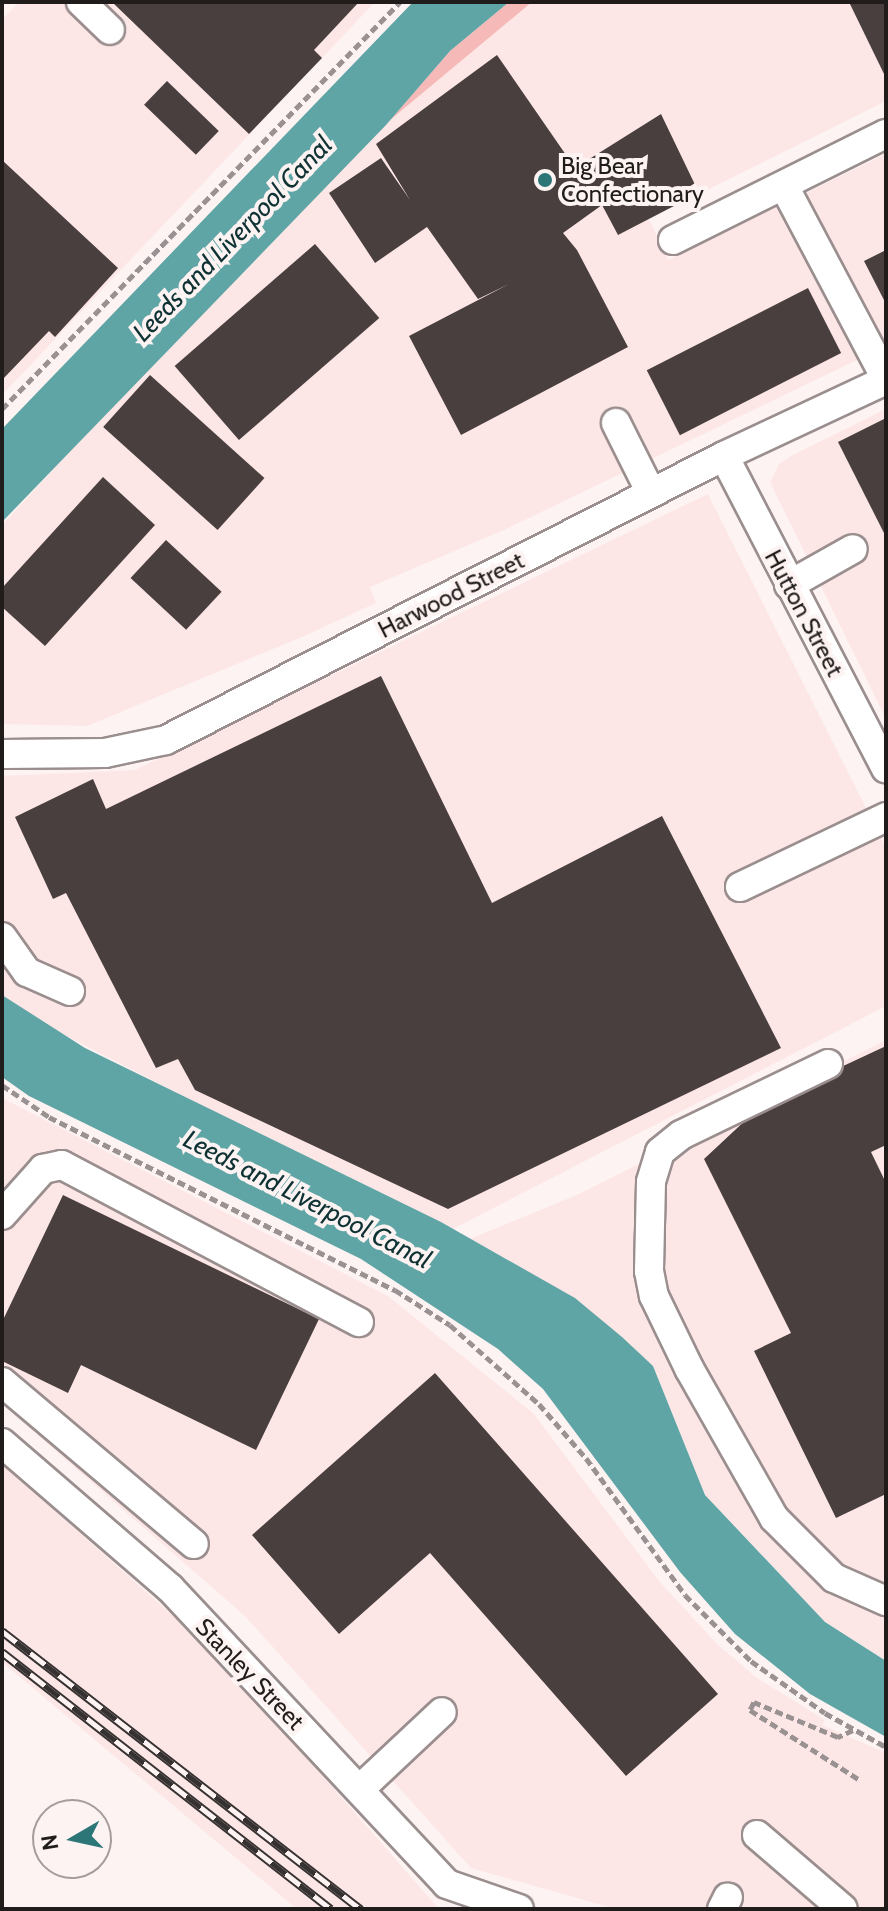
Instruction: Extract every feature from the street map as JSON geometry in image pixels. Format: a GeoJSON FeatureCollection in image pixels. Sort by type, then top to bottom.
{"type":"FeatureCollection","features":[{"type":"Feature","properties":{"kind":"street"},"geometry":{"type":"LineString","coordinates":[[81,2],[110,30]]}},
{"type":"Feature","properties":{"kind":"street"},"geometry":{"type":"LineString","coordinates":[[673,240],[886,134]]}},
{"type":"Feature","properties":{"kind":"street"},"geometry":{"type":"LineString","coordinates":[[784,186],[886,379]]}},
{"type":"Feature","properties":{"kind":"street","name":"Harwood Street"},"geometry":{"type":"LineString","coordinates":[[2,754],[105,753],[166,740],[724,456],[886,379]]}},
{"type":"Feature","properties":{"kind":"street"},"geometry":{"type":"LineString","coordinates":[[616,423],[651,493]]}},
{"type":"Feature","properties":{"kind":"street","name":"Hutton Street"},"geometry":{"type":"LineString","coordinates":[[724,456],[789,585],[878,735],[886,769]]}},
{"type":"Feature","properties":{"kind":"street"},"geometry":{"type":"LineString","coordinates":[[789,585],[853,549]]}},
{"type":"Feature","properties":{"kind":"street"},"geometry":{"type":"LineString","coordinates":[[740,887],[886,817]]}},
{"type":"Feature","properties":{"kind":"street"},"geometry":{"type":"LineString","coordinates":[[2,937],[27,972],[70,991]]}},
{"type":"Feature","properties":{"kind":"street"},"geometry":{"type":"LineString","coordinates":[[828,1064],[681,1135],[660,1152],[651,1182],[649,1271],[654,1296],[690,1370],[774,1518],[834,1578],[886,1601]]}},
{"type":"Feature","properties":{"kind":"street"},"geometry":{"type":"LineString","coordinates":[[2,1215],[43,1169],[62,1165],[359,1322]]}},
{"type":"Feature","properties":{"kind":"street"},"geometry":{"type":"LineString","coordinates":[[2,1382],[194,1544]]}},
{"type":"Feature","properties":{"kind":"street","name":"Stanley Street"},"geometry":{"type":"LineString","coordinates":[[2,1443],[170,1588],[447,1884],[503,1907]]}},
{"type":"Feature","properties":{"kind":"street"},"geometry":{"type":"LineString","coordinates":[[360,1789],[442,1712]]}},
{"type":"Feature","properties":{"kind":"street"},"geometry":{"type":"LineString","coordinates":[[757,1835],[843,1909]]}},
{"type":"Feature","properties":{"kind":"path"},"geometry":{"type":"LineString","coordinates":[[2,409],[400,2]]}},
{"type":"Feature","properties":{"kind":"path"},"geometry":{"type":"LineString","coordinates":[[2,1085],[49,1117],[395,1290],[450,1325],[539,1404],[586,1458],[685,1595],[740,1650],[854,1729],[886,1747]]}},
{"type":"Feature","properties":{"kind":"path"},"geometry":{"type":"LineString","coordinates":[[854,1729],[838,1737],[754,1702],[750,1710],[860,1780]]}},
{"type":"Feature","properties":{"kind":"shaded area"},"geometry":{"type":"Polygon","coordinates":[[[19,2],[375,2],[2,395],[2,20],[19,2]]]}},
{"type":"Feature","properties":{"kind":"shaded area"},"geometry":{"type":"Polygon","coordinates":[[[509,2],[532,2],[389,121],[450,51],[509,2]]]}},
{"type":"Feature","properties":{"kind":"shaded area"},"geometry":{"type":"Polygon","coordinates":[[[532,2],[886,2],[886,101],[649,219],[668,260],[886,154],[886,346],[506,529],[370,587],[376,603],[302,637],[87,726],[2,724],[2,525],[173,340],[389,121],[532,2]]]}},
{"type":"Feature","properties":{"kind":"shaded area"},"geometry":{"type":"Polygon","coordinates":[[[886,409],[886,719],[770,482],[779,464],[793,455],[886,409]]]}},
{"type":"Feature","properties":{"kind":"shaded area"},"geometry":{"type":"Polygon","coordinates":[[[708,494],[886,848],[886,1006],[447,1232],[20,1012],[2,995],[2,776],[135,770],[708,494]]]}},
{"type":"Feature","properties":{"kind":"shaded area"},"geometry":{"type":"Polygon","coordinates":[[[886,1040],[886,1661],[825,1622],[705,1495],[653,1366],[575,1298],[470,1239],[577,1195],[886,1040]]]}},
{"type":"Feature","properties":{"kind":"shaded area"},"geometry":{"type":"Polygon","coordinates":[[[2,1098],[388,1296],[534,1414],[659,1581],[718,1645],[757,1678],[825,1720],[822,1725],[886,1753],[886,1909],[616,1909],[471,1868],[245,1616],[2,1404],[2,1098]]]}},
{"type":"Feature","properties":{"kind":"shaded area"},"geometry":{"type":"Polygon","coordinates":[[[2,1464],[215,1653],[439,1909],[297,1909],[2,1662],[2,1464]]]}},
{"type":"Feature","properties":{"kind":"water","name":"Leeds and Liverpool Canal"},"geometry":{"type":"Polygon","coordinates":[[[413,2],[509,2],[450,51],[386,125],[2,522],[2,429],[413,2]]]}},
{"type":"Feature","properties":{"kind":"water","name":"Leeds and Liverpool Canal"},"geometry":{"type":"Polygon","coordinates":[[[2,995],[85,1048],[441,1222],[575,1298],[622,1337],[653,1366],[705,1495],[825,1622],[886,1661],[886,1737],[810,1694],[735,1634],[680,1572],[543,1389],[498,1349],[361,1259],[29,1096],[2,1077],[2,995]]]}},
{"type":"Feature","properties":{"kind":"building"},"geometry":{"type":"Polygon","coordinates":[[[112,2],[359,2],[314,50],[322,58],[249,134],[112,2]]]}},
{"type":"Feature","properties":{"kind":"building"},"geometry":{"type":"Polygon","coordinates":[[[849,2],[886,2],[886,78],[849,2]]]}},
{"type":"Feature","properties":{"kind":"building"},"geometry":{"type":"Polygon","coordinates":[[[497,55],[575,168],[661,114],[699,193],[618,235],[602,205],[563,233],[577,250],[628,347],[461,435],[409,336],[509,284],[478,299],[427,227],[375,263],[329,193],[381,158],[410,200],[376,144],[497,55]]]}},
{"type":"Feature","properties":{"kind":"building"},"geometry":{"type":"Polygon","coordinates":[[[167,81],[219,131],[196,155],[144,105],[167,81]]]}},
{"type":"Feature","properties":{"kind":"building"},"geometry":{"type":"Polygon","coordinates":[[[2,160],[118,268],[55,337],[49,331],[2,380],[2,160]]]}},
{"type":"Feature","properties":{"kind":"building"},"geometry":{"type":"Polygon","coordinates":[[[315,244],[379,318],[239,440],[175,366],[315,244]]]}},
{"type":"Feature","properties":{"kind":"building"},"geometry":{"type":"Polygon","coordinates":[[[886,250],[886,304],[864,261],[886,250]]]}},
{"type":"Feature","properties":{"kind":"building"},"geometry":{"type":"Polygon","coordinates":[[[808,288],[841,353],[680,435],[647,370],[808,288]]]}},
{"type":"Feature","properties":{"kind":"building"},"geometry":{"type":"Polygon","coordinates":[[[150,375],[264,478],[218,530],[103,427],[150,375]]]}},
{"type":"Feature","properties":{"kind":"building"},"geometry":{"type":"Polygon","coordinates":[[[886,418],[886,537],[838,442],[886,418]]]}},
{"type":"Feature","properties":{"kind":"building"},"geometry":{"type":"Polygon","coordinates":[[[103,477],[155,525],[45,646],[2,607],[2,588],[103,477]]]}},
{"type":"Feature","properties":{"kind":"building"},"geometry":{"type":"Polygon","coordinates":[[[166,540],[222,592],[186,630],[131,578],[166,540]]]}},
{"type":"Feature","properties":{"kind":"building"},"geometry":{"type":"Polygon","coordinates":[[[381,676],[492,903],[662,816],[781,1048],[448,1209],[195,1090],[178,1059],[156,1068],[66,893],[53,899],[15,817],[93,779],[106,809],[381,676]]]}},
{"type":"Feature","properties":{"kind":"building"},"geometry":{"type":"Polygon","coordinates":[[[886,1046],[886,1145],[871,1152],[886,1183],[886,1494],[836,1518],[754,1351],[791,1333],[704,1159],[764,1103],[886,1046]]]}},
{"type":"Feature","properties":{"kind":"building"},"geometry":{"type":"Polygon","coordinates":[[[63,1195],[319,1319],[256,1450],[81,1365],[68,1393],[2,1361],[2,1322],[63,1195]]]}},
{"type":"Feature","properties":{"kind":"building"},"geometry":{"type":"Polygon","coordinates":[[[435,1373],[718,1694],[626,1776],[430,1553],[339,1634],[252,1535],[435,1373]]]}},
{"type":"Feature","properties":{"kind":"railway"},"geometry":{"type":"LineString","coordinates":[[2,1631],[361,1909]]}},
{"type":"Feature","properties":{"kind":"railway"},"geometry":{"type":"LineString","coordinates":[[2,1652],[331,1909]]}},
{"type":"Feature","properties":{"kind":"place","name":"Big Bear Confectionary"},"geometry":{"type":"Point","coordinates":[545,180]}}]}
